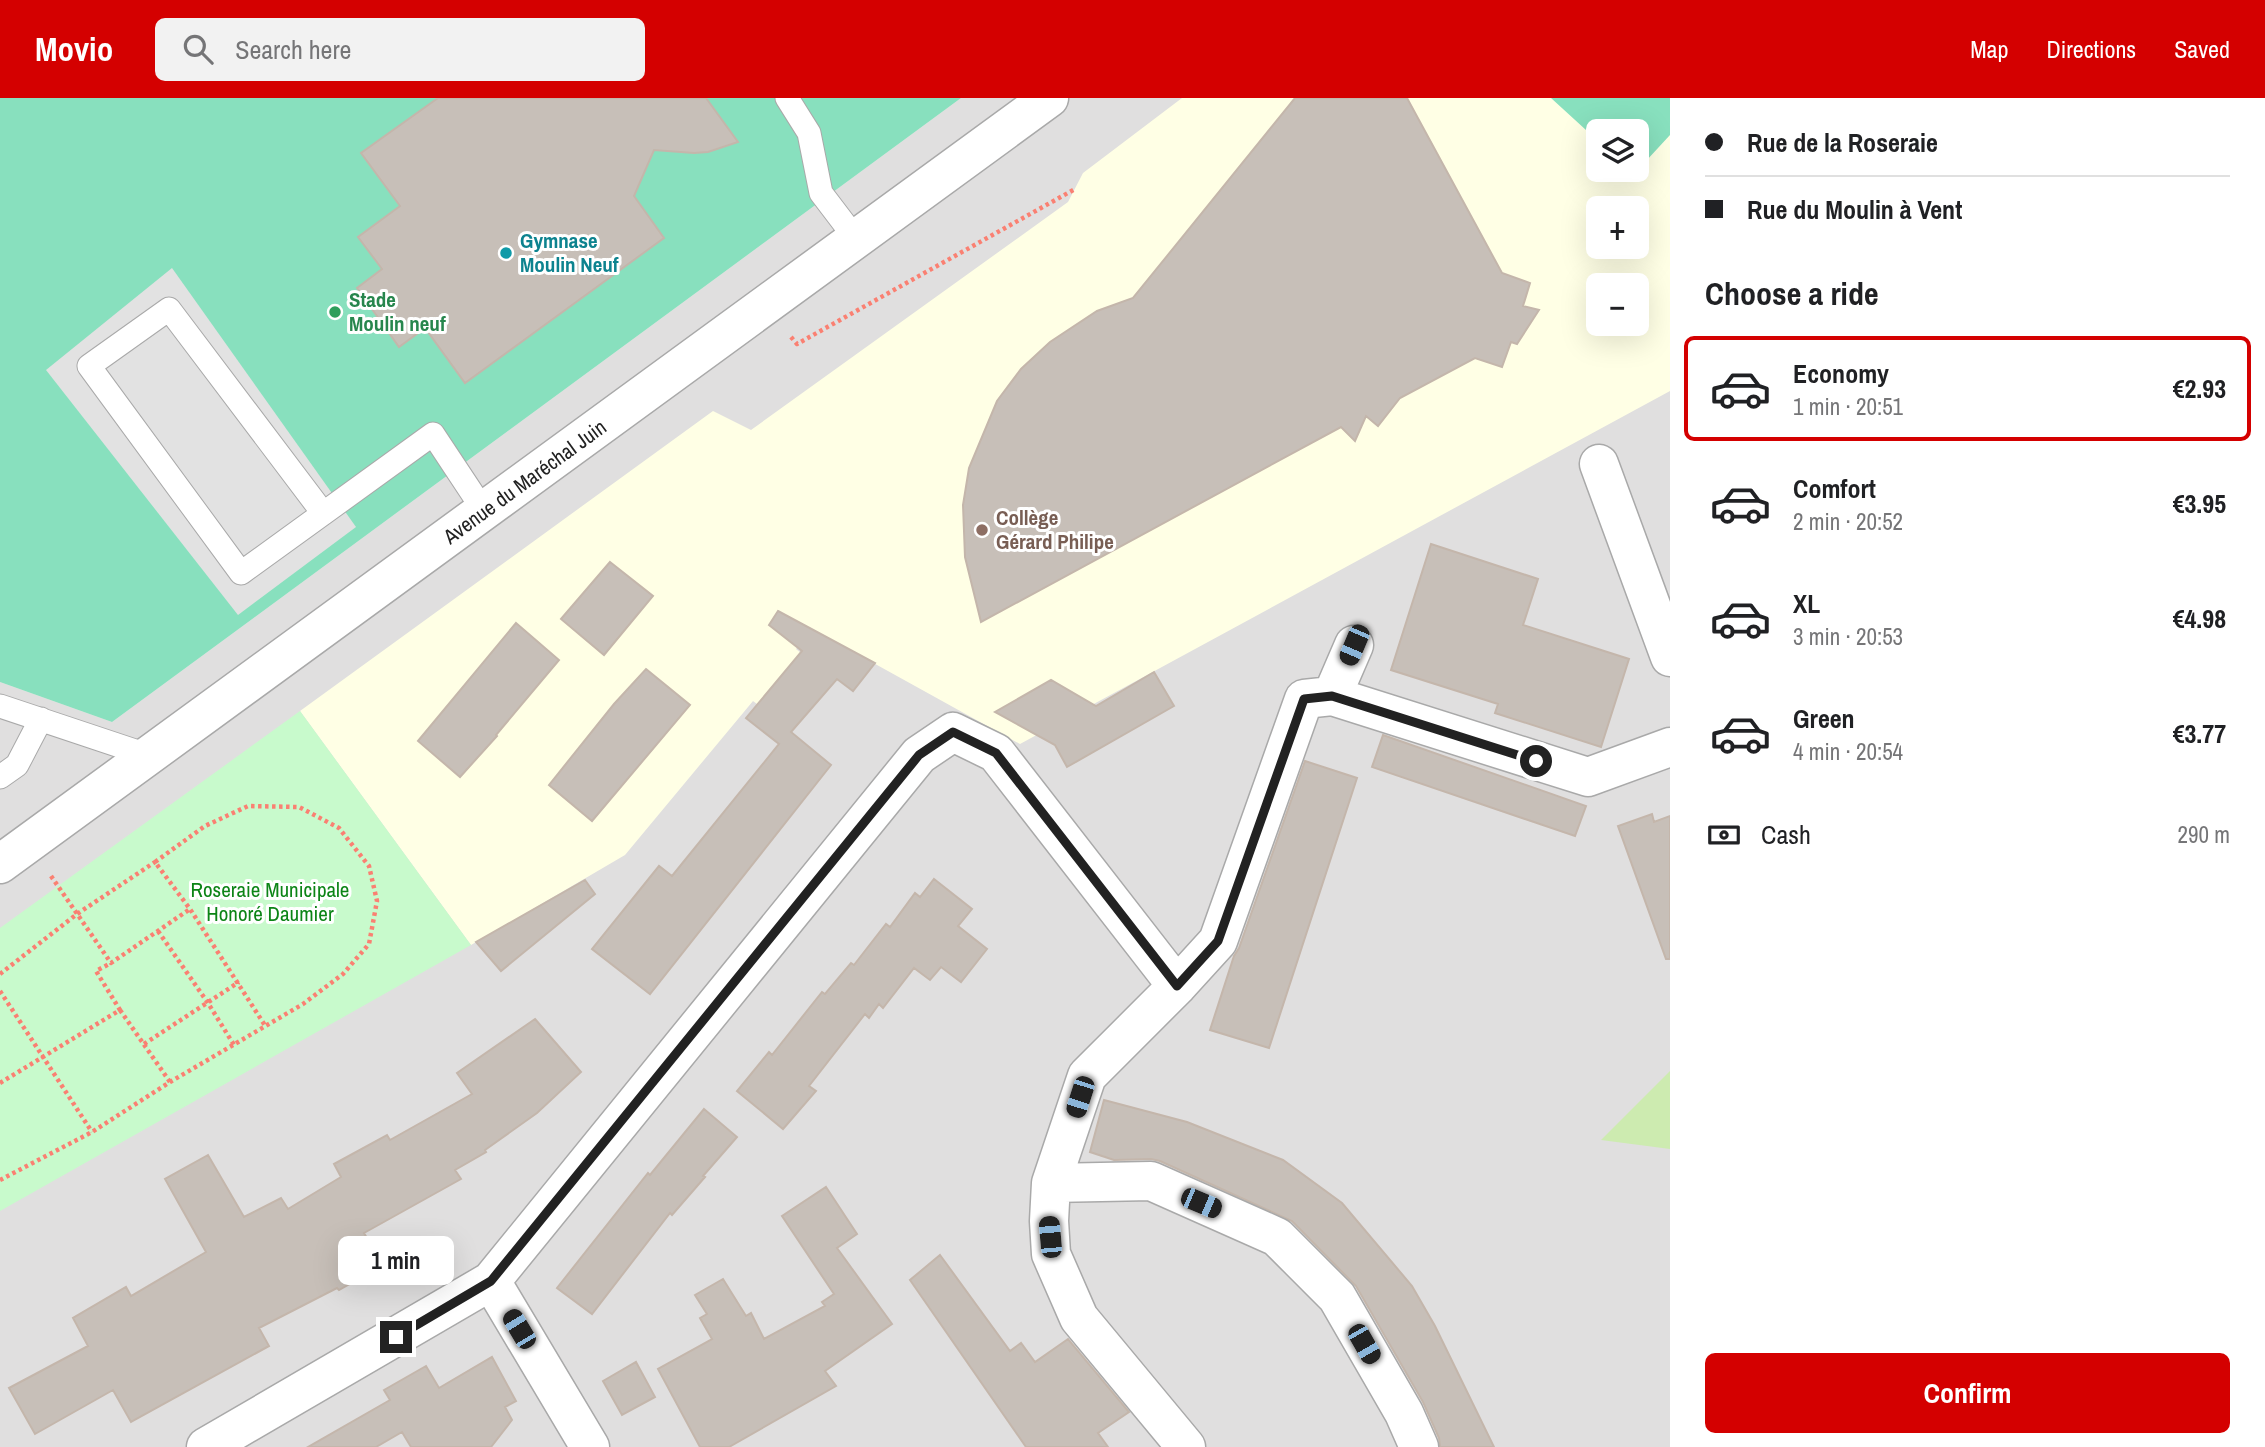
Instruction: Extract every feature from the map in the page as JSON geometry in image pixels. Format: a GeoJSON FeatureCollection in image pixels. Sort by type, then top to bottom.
{"type":"FeatureCollection","features":[{"type":"Feature","properties":{"kind":"street","name":"Avenue du Maréchal Juin"},"geometry":{"type":"LineString","coordinates":[[14,854],[1049,98]]}},
{"type":"Feature","properties":{"kind":"street"},"geometry":{"type":"LineString","coordinates":[[1599,464],[1670,657]]}},
{"type":"Feature","properties":{"kind":"street"},"geometry":{"type":"LineString","coordinates":[[1332,696],[1354,645]]}},
{"type":"Feature","properties":{"kind":"street"},"geometry":{"type":"LineString","coordinates":[[1186,1447],[1079,1318],[1051,1254],[1048,1221],[1051,1183],[1087,1076],[1218,941],[1304,699],[1332,696],[1588,778],[1670,747]]}},
{"type":"Feature","properties":{"kind":"street"},"geometry":{"type":"LineString","coordinates":[[206,1447],[491,1281],[919,755],[953,732],[996,753],[1177,986]]}},
{"type":"Feature","properties":{"kind":"street"},"geometry":{"type":"LineString","coordinates":[[1051,1183],[1150,1181],[1277,1237],[1337,1297],[1404,1413],[1419,1447]]}},
{"type":"Feature","properties":{"kind":"street"},"geometry":{"type":"LineString","coordinates":[[491,1281],[590,1447]]}},
{"type":"Feature","properties":{"kind":"lane"},"geometry":{"type":"LineString","coordinates":[[787,98],[809,133],[821,193],[856,239]]}},
{"type":"Feature","properties":{"kind":"lane"},"geometry":{"type":"LineString","coordinates":[[323,513],[169,309],[89,366],[241,573],[433,434],[484,511]]}},
{"type":"Feature","properties":{"kind":"lane"},"geometry":{"type":"LineString","coordinates":[[0,706],[150,757]]}},
{"type":"Feature","properties":{"kind":"lane"},"geometry":{"type":"LineString","coordinates":[[0,777],[17,765],[41,719]]}},
{"type":"Feature","properties":{"kind":"path"},"geometry":{"type":"LineString","coordinates":[[763,308],[797,344],[1075,188]]}},
{"type":"Feature","properties":{"kind":"path"},"geometry":{"type":"LineString","coordinates":[[0,974],[77,914],[205,827],[248,806],[299,807],[339,828],[369,866],[377,901],[369,944],[343,974],[303,1004],[170,1082],[92,1132],[0,1180]]}},
{"type":"Feature","properties":{"kind":"path"},"geometry":{"type":"LineString","coordinates":[[14,854],[77,914],[111,963]]}},
{"type":"Feature","properties":{"kind":"path"},"geometry":{"type":"LineString","coordinates":[[155,862],[190,909],[266,1027]]}},
{"type":"Feature","properties":{"kind":"path"},"geometry":{"type":"LineString","coordinates":[[170,1082],[96,971],[190,909]]}},
{"type":"Feature","properties":{"kind":"path"},"geometry":{"type":"LineString","coordinates":[[158,931],[234,1045]]}},
{"type":"Feature","properties":{"kind":"path"},"geometry":{"type":"LineString","coordinates":[[144,1044],[239,982]]}},
{"type":"Feature","properties":{"kind":"path"},"geometry":{"type":"LineString","coordinates":[[0,991],[92,1132]]}},
{"type":"Feature","properties":{"kind":"path"},"geometry":{"type":"LineString","coordinates":[[0,1083],[120,1010]]}},
{"type":"Feature","properties":{"kind":"shaded area"},"geometry":{"type":"Polygon","coordinates":[[[961,98],[1670,98],[1670,1447],[0,1447],[0,682],[112,722],[961,98]]]}},
{"type":"Feature","properties":{"kind":"shaded area","name":"Collège Gérard Philipe"},"geometry":{"type":"Polygon","coordinates":[[[1182,98],[1670,98],[1670,391],[1020,744],[812,629],[796,649],[801,653],[757,704],[753,701],[625,855],[471,945],[300,711],[713,411],[751,430],[1068,202],[1083,173],[1182,98]]]}},
{"type":"Feature","properties":{"kind":"shaded area"},"geometry":{"type":"Polygon","coordinates":[[[172,268],[356,527],[238,615],[46,370],[172,268]]]}},
{"type":"Feature","properties":{"kind":"green space","name":"Stade Moulin neuf"},"geometry":{"type":"Polygon","coordinates":[[[0,98],[961,98],[112,722],[0,682],[0,98]]]}},
{"type":"Feature","properties":{"kind":"green space"},"geometry":{"type":"Polygon","coordinates":[[[1551,98],[1670,98],[1670,135],[1649,158],[1649,119],[1586,119],[1586,130],[1551,98]]]}},
{"type":"Feature","properties":{"kind":"green space","name":"Roseraie Municipale Honoré Daumier"},"geometry":{"type":"Polygon","coordinates":[[[300,711],[471,945],[0,1211],[0,928],[300,711]]]}},
{"type":"Feature","properties":{"kind":"green space"},"geometry":{"type":"Polygon","coordinates":[[[1670,1071],[1670,1149],[1601,1140],[1670,1071]]]}},
{"type":"Feature","properties":{"kind":"building","name":"Gymnase Moulin Neuf"},"geometry":{"type":"Polygon","coordinates":[[[438,98],[706,98],[738,142],[708,152],[654,150],[634,196],[664,238],[465,383],[425,328],[399,347],[357,288],[382,269],[358,237],[400,206],[361,153],[438,98]]]}},
{"type":"Feature","properties":{"kind":"building"},"geometry":{"type":"Polygon","coordinates":[[[1295,98],[1407,98],[1502,273],[1530,283],[1523,306],[1539,310],[1517,344],[1511,342],[1502,367],[1475,358],[1400,398],[1378,426],[1366,416],[1355,441],[1341,427],[981,622],[965,557],[963,505],[969,468],[997,401],[1021,369],[1050,342],[1097,311],[1133,298],[1295,98]]]}},
{"type":"Feature","properties":{"kind":"building"},"geometry":{"type":"Polygon","coordinates":[[[1431,544],[1538,579],[1523,625],[1629,659],[1601,747],[1495,713],[1498,704],[1391,670],[1431,544]]]}},
{"type":"Feature","properties":{"kind":"building"},"geometry":{"type":"Polygon","coordinates":[[[610,562],[653,596],[604,655],[561,619],[610,562]]]}},
{"type":"Feature","properties":{"kind":"building"},"geometry":{"type":"Polygon","coordinates":[[[778,611],[875,663],[853,691],[837,679],[791,732],[831,765],[650,994],[592,949],[659,866],[672,876],[779,744],[746,718],[802,651],[769,625],[778,611]]]}},
{"type":"Feature","properties":{"kind":"building"},"geometry":{"type":"Polygon","coordinates":[[[516,623],[559,660],[460,777],[418,741],[516,623]]]}},
{"type":"Feature","properties":{"kind":"building"},"geometry":{"type":"Polygon","coordinates":[[[646,669],[690,705],[592,821],[549,785],[646,669]]]}},
{"type":"Feature","properties":{"kind":"building"},"geometry":{"type":"Polygon","coordinates":[[[1154,672],[1174,706],[1067,767],[1055,745],[995,712],[1051,680],[1096,706],[1154,672]]]}},
{"type":"Feature","properties":{"kind":"building"},"geometry":{"type":"Polygon","coordinates":[[[1383,735],[1586,806],[1575,836],[1372,767],[1383,735]]]}},
{"type":"Feature","properties":{"kind":"building"},"geometry":{"type":"Polygon","coordinates":[[[1305,761],[1357,778],[1269,1048],[1210,1030],[1305,761]]]}},
{"type":"Feature","properties":{"kind":"building"},"geometry":{"type":"Polygon","coordinates":[[[1652,814],[1654,822],[1670,816],[1670,959],[1666,959],[1618,826],[1652,814]]]}},
{"type":"Feature","properties":{"kind":"building"},"geometry":{"type":"Polygon","coordinates":[[[934,879],[972,909],[958,926],[987,949],[961,982],[941,967],[930,980],[914,968],[883,1008],[879,1004],[869,1018],[865,1014],[809,1086],[816,1091],[783,1129],[737,1091],[769,1052],[772,1055],[822,992],[825,994],[851,963],[854,965],[886,924],[890,927],[915,893],[920,897],[934,879]]]}},
{"type":"Feature","properties":{"kind":"building"},"geometry":{"type":"Polygon","coordinates":[[[585,880],[595,894],[501,971],[476,942],[585,880]]]}},
{"type":"Feature","properties":{"kind":"building"},"geometry":{"type":"Polygon","coordinates":[[[535,1019],[581,1072],[537,1113],[485,1150],[486,1152],[455,1170],[461,1179],[364,1233],[383,1265],[339,1290],[337,1288],[259,1328],[269,1346],[131,1422],[113,1390],[35,1434],[9,1388],[88,1346],[73,1318],[126,1287],[131,1296],[206,1252],[165,1179],[208,1155],[244,1217],[281,1198],[288,1209],[341,1177],[334,1164],[387,1135],[390,1140],[472,1094],[457,1073],[535,1019]]]}},
{"type":"Feature","properties":{"kind":"building"},"geometry":{"type":"Polygon","coordinates":[[[1104,1100],[1187,1122],[1283,1160],[1342,1203],[1412,1286],[1435,1326],[1494,1447],[1440,1447],[1439,1438],[1423,1402],[1356,1286],[1292,1221],[1160,1161],[1114,1160],[1090,1152],[1104,1100]]]}},
{"type":"Feature","properties":{"kind":"building"},"geometry":{"type":"Polygon","coordinates":[[[704,1109],[737,1137],[672,1215],[670,1213],[592,1314],[557,1288],[648,1173],[650,1175],[704,1109]]]}},
{"type":"Feature","properties":{"kind":"building"},"geometry":{"type":"Polygon","coordinates":[[[826,1187],[857,1234],[837,1248],[892,1324],[825,1371],[836,1386],[729,1447],[700,1447],[658,1369],[712,1339],[700,1318],[707,1314],[695,1295],[723,1279],[746,1316],[751,1313],[764,1339],[825,1306],[822,1302],[834,1294],[782,1216],[826,1187]]]}},
{"type":"Feature","properties":{"kind":"building"},"geometry":{"type":"Polygon","coordinates":[[[940,1255],[1010,1351],[1021,1343],[1035,1362],[1068,1339],[1129,1412],[1098,1433],[1108,1447],[1026,1447],[910,1280],[940,1255]]]}},
{"type":"Feature","properties":{"kind":"building"},"geometry":{"type":"Polygon","coordinates":[[[492,1357],[516,1401],[505,1407],[512,1420],[491,1447],[411,1447],[402,1432],[376,1447],[308,1447],[390,1400],[384,1390],[426,1366],[439,1388],[492,1357]]]}},
{"type":"Feature","properties":{"kind":"building"},"geometry":{"type":"Polygon","coordinates":[[[636,1362],[655,1397],[622,1415],[603,1381],[636,1362]]]}},
{"type":"Feature","properties":{"kind":"place","name":"Gymnase Moulin Neuf"},"geometry":{"type":"Point","coordinates":[506,253]}},
{"type":"Feature","properties":{"kind":"place","name":"Stade Moulin neuf"},"geometry":{"type":"Point","coordinates":[335,312]}},
{"type":"Feature","properties":{"kind":"place","name":"Collège Gérard Philipe"},"geometry":{"type":"Point","coordinates":[982,530]}},
{"type":"Feature","properties":{"kind":"route"},"geometry":{"type":"LineString","coordinates":[[396,1337],[491,1281],[919,755],[953,732],[996,753],[1177,986],[1218,941],[1304,699],[1332,696],[1536,761]]}}]}
